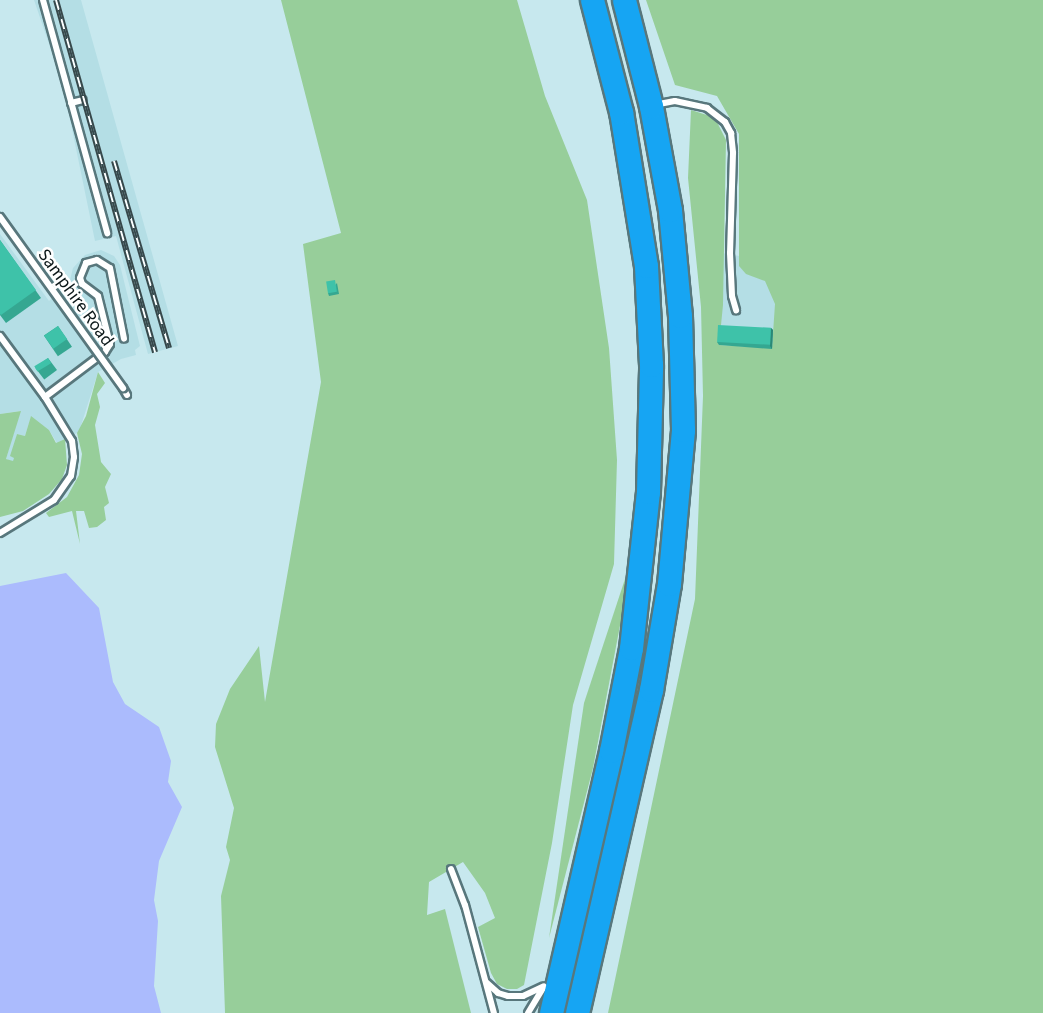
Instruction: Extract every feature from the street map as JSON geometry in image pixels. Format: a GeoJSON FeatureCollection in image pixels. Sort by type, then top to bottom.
{"type":"FeatureCollection","features":[{"type":"Feature","properties":{"kind":"highway"},"geometry":{"type":"LineString","coordinates":[[551,1013],[589,850],[633,635],[648,492],[652,365],[647,278],[638,202],[616,88],[592,0]]}},
{"type":"Feature","properties":{"kind":"highway"},"geometry":{"type":"LineString","coordinates":[[577,1013],[651,690],[669,584],[678,508],[682,430],[680,316],[670,210],[651,106],[624,0]]}},
{"type":"Feature","properties":{"kind":"highway"},"geometry":{"type":"LineString","coordinates":[[544,986],[589,850]]}},
{"type":"Feature","properties":{"kind":"lane"},"geometry":{"type":"LineString","coordinates":[[43,0],[107,233]]}},
{"type":"Feature","properties":{"kind":"lane"},"geometry":{"type":"LineString","coordinates":[[71,103],[83,100]]}},
{"type":"Feature","properties":{"kind":"lane"},"geometry":{"type":"LineString","coordinates":[[651,106],[675,101],[708,108],[725,122],[731,133],[733,153],[730,253],[732,296],[736,310]]}},
{"type":"Feature","properties":{"kind":"lane","name":"Samphire Road"},"geometry":{"type":"LineString","coordinates":[[0,216],[127,395]]}},
{"type":"Feature","properties":{"kind":"lane"},"geometry":{"type":"LineString","coordinates":[[45,397],[105,352],[110,344],[98,296],[82,284],[80,278],[82,267],[92,260],[103,261],[110,268],[124,339]]}},
{"type":"Feature","properties":{"kind":"lane"},"geometry":{"type":"LineString","coordinates":[[0,336],[3,346],[45,397],[72,441],[74,457],[71,476],[54,500],[0,533]]}},
{"type":"Feature","properties":{"kind":"lane"},"geometry":{"type":"LineString","coordinates":[[451,869],[465,905],[494,1013]]}},
{"type":"Feature","properties":{"kind":"lane"},"geometry":{"type":"LineString","coordinates":[[482,972],[491,988],[508,996],[523,996],[544,986]]}},
{"type":"Feature","properties":{"kind":"lane"},"geometry":{"type":"LineString","coordinates":[[528,1013],[544,986]]}},
{"type":"Feature","properties":{"kind":"shaded area"},"geometry":{"type":"Polygon","coordinates":[[[34,0],[81,0],[178,346],[148,354],[116,236],[95,241],[63,85],[34,0]]]}},
{"type":"Feature","properties":{"kind":"shaded area"},"geometry":{"type":"Polygon","coordinates":[[[0,234],[49,301],[70,280],[73,268],[85,255],[101,250],[114,256],[120,265],[140,346],[135,350],[136,355],[121,359],[98,372],[79,432],[57,443],[49,430],[31,417],[25,436],[17,434],[11,456],[15,458],[13,462],[6,459],[20,411],[0,414],[0,234]]]}},
{"type":"Feature","properties":{"kind":"shaded area"},"geometry":{"type":"Polygon","coordinates":[[[716,252],[751,258],[785,309],[752,413],[712,307],[716,252]]]}},
{"type":"Feature","properties":{"kind":"green space"},"geometry":{"type":"Polygon","coordinates":[[[281,0],[517,0],[545,96],[587,200],[609,348],[617,460],[614,564],[573,705],[552,843],[524,985],[517,989],[507,989],[497,984],[491,973],[478,927],[495,918],[485,893],[463,862],[429,882],[427,915],[445,909],[471,1013],[225,1013],[221,896],[230,860],[226,847],[234,808],[215,747],[216,724],[230,689],[259,646],[265,702],[321,382],[303,244],[341,233],[281,0]]]}},
{"type":"Feature","properties":{"kind":"green space"},"geometry":{"type":"Polygon","coordinates":[[[646,0],[1043,0],[1043,1013],[608,1013],[695,599],[703,396],[701,307],[688,178],[691,110],[710,116],[717,122],[726,140],[723,305],[719,345],[772,348],[775,304],[765,281],[746,274],[739,266],[739,134],[717,96],[675,85],[646,0]]]}},
{"type":"Feature","properties":{"kind":"green space"},"geometry":{"type":"Polygon","coordinates":[[[98,372],[105,383],[97,394],[100,407],[95,425],[101,462],[111,474],[105,487],[109,503],[104,507],[106,520],[97,527],[89,528],[84,511],[76,511],[80,544],[72,511],[49,517],[46,513],[67,497],[79,475],[82,454],[77,433],[86,416],[98,372]]]}},
{"type":"Feature","properties":{"kind":"green space"},"geometry":{"type":"Polygon","coordinates":[[[21,411],[6,459],[13,461],[14,458],[10,456],[17,434],[25,436],[31,416],[49,430],[56,443],[65,439],[67,465],[62,479],[49,494],[23,511],[0,517],[0,414],[21,411]]]}},
{"type":"Feature","properties":{"kind":"green space"},"geometry":{"type":"Polygon","coordinates":[[[626,576],[622,615],[593,768],[549,938],[584,703],[626,576]]]}},
{"type":"Feature","properties":{"kind":"water"},"geometry":{"type":"Polygon","coordinates":[[[66,573],[99,608],[113,682],[125,704],[159,727],[171,761],[168,782],[182,807],[159,861],[154,900],[158,921],[154,986],[161,1013],[0,1013],[0,586],[66,573]]]}},
{"type":"Feature","properties":{"kind":"building"},"geometry":{"type":"Polygon","coordinates":[[[0,240],[36,290],[1,315],[0,314],[0,240]]]}},
{"type":"Feature","properties":{"kind":"building"},"geometry":{"type":"Polygon","coordinates":[[[335,280],[337,292],[328,293],[326,281],[335,280]]]}},
{"type":"Feature","properties":{"kind":"building"},"geometry":{"type":"Polygon","coordinates":[[[718,325],[771,328],[770,345],[717,342],[718,325]]]}},
{"type":"Feature","properties":{"kind":"building"},"geometry":{"type":"Polygon","coordinates":[[[58,326],[67,339],[53,349],[44,336],[58,326]]]}},
{"type":"Feature","properties":{"kind":"building"},"geometry":{"type":"Polygon","coordinates":[[[48,358],[51,363],[37,371],[34,366],[48,358]]]}},
{"type":"Feature","properties":{"kind":"railway"},"geometry":{"type":"LineString","coordinates":[[56,0],[155,352]]}},
{"type":"Feature","properties":{"kind":"railway"},"geometry":{"type":"LineString","coordinates":[[114,161],[169,348]]}}]}
